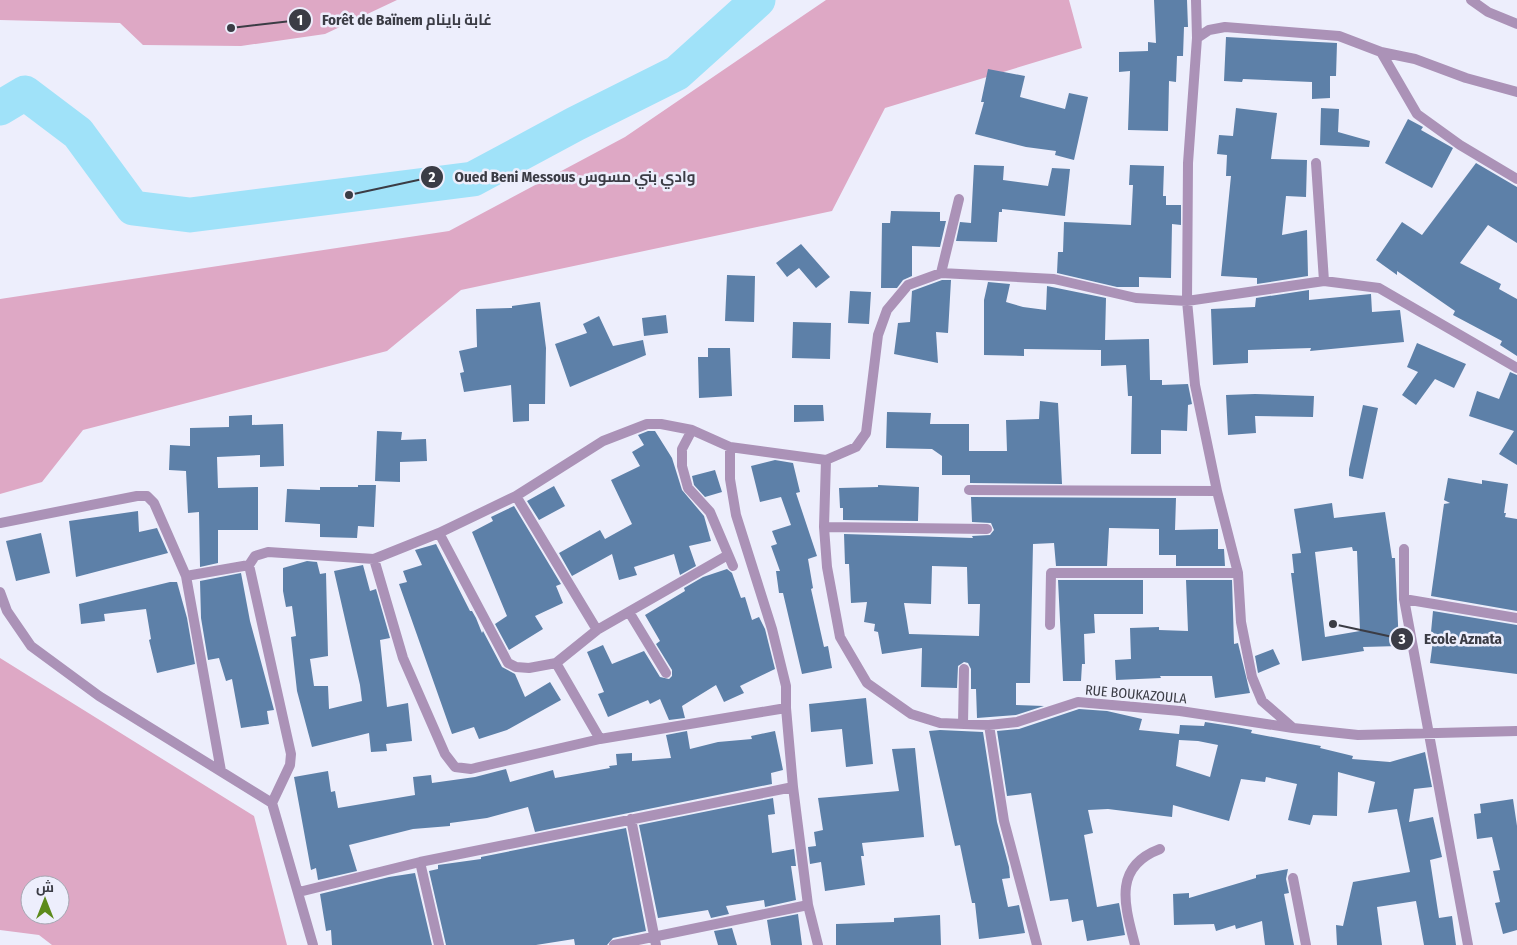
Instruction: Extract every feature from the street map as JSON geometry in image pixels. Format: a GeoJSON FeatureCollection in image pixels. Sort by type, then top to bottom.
{"type":"FeatureCollection","features":[{"type":"Feature","properties":{"kind":"street"},"geometry":{"type":"LineString","coordinates":[[1196,0],[1197,38],[1188,162],[1187,301],[1195,385],[1217,491],[1238,573],[1241,622],[1256,690],[1262,701],[1293,728]]}},
{"type":"Feature","properties":{"kind":"street"},"geometry":{"type":"LineString","coordinates":[[1471,0],[1488,12],[1517,24]]}},
{"type":"Feature","properties":{"kind":"street"},"geometry":{"type":"LineString","coordinates":[[1197,38],[1209,30],[1225,27],[1306,31],[1339,36],[1381,52],[1415,59],[1466,78],[1517,92]]}},
{"type":"Feature","properties":{"kind":"street"},"geometry":{"type":"LineString","coordinates":[[1381,52],[1417,114],[1460,144],[1517,179]]}},
{"type":"Feature","properties":{"kind":"street"},"geometry":{"type":"LineString","coordinates":[[1316,164],[1324,281]]}},
{"type":"Feature","properties":{"kind":"street"},"geometry":{"type":"LineString","coordinates":[[940,273],[959,200]]}},
{"type":"Feature","properties":{"kind":"street"},"geometry":{"type":"LineString","coordinates":[[272,803],[290,765],[291,754],[249,565],[255,556],[268,552],[374,559],[439,533],[516,496],[603,441],[647,424],[661,424],[692,430],[730,447],[826,460],[856,447],[866,433],[878,335],[886,310],[908,285],[940,273],[1054,280],[1136,298],[1187,301],[1324,281],[1379,288],[1517,368]]}},
{"type":"Feature","properties":{"kind":"street"},"geometry":{"type":"LineString","coordinates":[[692,430],[682,449],[682,466],[688,488],[710,512],[733,566]]}},
{"type":"Feature","properties":{"kind":"street"},"geometry":{"type":"LineString","coordinates":[[730,447],[730,479],[736,515],[772,630],[786,686],[786,708],[793,787],[808,904],[818,945]]}},
{"type":"Feature","properties":{"kind":"street","name":"RUE BOUKAZOULA"},"geometry":{"type":"LineString","coordinates":[[826,460],[824,527],[827,567],[840,638],[867,683],[911,714],[940,723],[989,725],[1016,722],[1078,702],[1180,711],[1293,728],[1367,735],[1428,731],[1517,731]]}},
{"type":"Feature","properties":{"kind":"street"},"geometry":{"type":"LineString","coordinates":[[970,490],[1217,491]]}},
{"type":"Feature","properties":{"kind":"street"},"geometry":{"type":"LineString","coordinates":[[0,523],[137,496],[147,496],[154,502],[186,576],[221,770]]}},
{"type":"Feature","properties":{"kind":"street"},"geometry":{"type":"LineString","coordinates":[[516,496],[597,630]]}},
{"type":"Feature","properties":{"kind":"street"},"geometry":{"type":"LineString","coordinates":[[824,527],[987,529]]}},
{"type":"Feature","properties":{"kind":"street"},"geometry":{"type":"LineString","coordinates":[[439,533],[508,663],[516,667],[529,668],[556,662],[597,630],[728,555]]}},
{"type":"Feature","properties":{"kind":"street"},"geometry":{"type":"LineString","coordinates":[[1404,549],[1404,599],[1468,945]]}},
{"type":"Feature","properties":{"kind":"street"},"geometry":{"type":"LineString","coordinates":[[374,559],[403,658],[445,754],[454,767],[471,769],[600,739],[786,708]]}},
{"type":"Feature","properties":{"kind":"street"},"geometry":{"type":"LineString","coordinates":[[186,576],[249,565]]}},
{"type":"Feature","properties":{"kind":"street"},"geometry":{"type":"LineString","coordinates":[[1050,625],[1051,573],[1238,573]]}},
{"type":"Feature","properties":{"kind":"street"},"geometry":{"type":"LineString","coordinates":[[0,592],[7,611],[31,646],[99,696],[272,803],[313,945]]}},
{"type":"Feature","properties":{"kind":"street"},"geometry":{"type":"LineString","coordinates":[[1404,599],[1517,618]]}},
{"type":"Feature","properties":{"kind":"street"},"geometry":{"type":"LineString","coordinates":[[629,612],[666,672]]}},
{"type":"Feature","properties":{"kind":"street"},"geometry":{"type":"LineString","coordinates":[[556,662],[600,739]]}},
{"type":"Feature","properties":{"kind":"street"},"geometry":{"type":"LineString","coordinates":[[963,724],[964,669]]}},
{"type":"Feature","properties":{"kind":"street"},"geometry":{"type":"LineString","coordinates":[[989,725],[1004,821],[1037,945]]}},
{"type":"Feature","properties":{"kind":"street"},"geometry":{"type":"LineString","coordinates":[[299,892],[420,862],[793,787]]}},
{"type":"Feature","properties":{"kind":"street"},"geometry":{"type":"LineString","coordinates":[[631,819],[655,941]]}},
{"type":"Feature","properties":{"kind":"street"},"geometry":{"type":"LineString","coordinates":[[1134,945],[1124,903],[1126,876],[1146,854],[1160,849]]}},
{"type":"Feature","properties":{"kind":"street"},"geometry":{"type":"LineString","coordinates":[[420,862],[440,945]]}},
{"type":"Feature","properties":{"kind":"street"},"geometry":{"type":"LineString","coordinates":[[1293,878],[1306,945]]}},
{"type":"Feature","properties":{"kind":"street"},"geometry":{"type":"LineString","coordinates":[[614,945],[655,941],[808,904]]}},
{"type":"Feature","properties":{"kind":"shaded area"},"geometry":{"type":"Polygon","coordinates":[[[0,0],[397,0],[325,34],[241,46],[143,45],[120,23],[0,20],[0,0]]]}},
{"type":"Feature","properties":{"kind":"shaded area"},"geometry":{"type":"Polygon","coordinates":[[[826,0],[1069,0],[1082,48],[885,108],[832,211],[461,290],[387,351],[83,430],[42,482],[0,494],[0,299],[449,231],[625,137],[826,0]]]}},
{"type":"Feature","properties":{"kind":"shaded area"},"geometry":{"type":"Polygon","coordinates":[[[0,658],[254,816],[287,945],[52,945],[39,935],[0,930],[0,658]]]}},
{"type":"Feature","properties":{"kind":"building"},"geometry":{"type":"Polygon","coordinates":[[[1154,0],[1187,0],[1188,27],[1184,27],[1183,56],[1177,56],[1176,82],[1169,81],[1168,131],[1128,130],[1130,71],[1119,72],[1119,52],[1148,51],[1148,42],[1156,43],[1154,0]]]}},
{"type":"Feature","properties":{"kind":"building"},"geometry":{"type":"Polygon","coordinates":[[[1226,37],[1337,43],[1336,76],[1330,76],[1330,98],[1312,99],[1312,82],[1243,79],[1242,82],[1224,81],[1226,37]]]}},
{"type":"Feature","properties":{"kind":"building"},"geometry":{"type":"Polygon","coordinates":[[[988,69],[1025,76],[1020,97],[1065,109],[1069,93],[1088,97],[1074,160],[1055,155],[1056,151],[1026,147],[975,134],[984,102],[981,102],[988,69]]]}},
{"type":"Feature","properties":{"kind":"building"},"geometry":{"type":"Polygon","coordinates":[[[1236,108],[1277,113],[1271,159],[1307,160],[1306,197],[1286,196],[1282,235],[1307,230],[1308,276],[1257,284],[1257,278],[1221,276],[1231,176],[1226,176],[1227,155],[1217,154],[1219,135],[1233,136],[1236,108]]]}},
{"type":"Feature","properties":{"kind":"building"},"geometry":{"type":"Polygon","coordinates":[[[1321,108],[1339,109],[1338,132],[1370,141],[1369,147],[1320,145],[1321,108]]]}},
{"type":"Feature","properties":{"kind":"building"},"geometry":{"type":"Polygon","coordinates":[[[1408,119],[1423,127],[1421,130],[1453,148],[1432,188],[1385,163],[1408,119]]]}},
{"type":"Feature","properties":{"kind":"building"},"geometry":{"type":"Polygon","coordinates":[[[1476,163],[1517,187],[1517,243],[1488,225],[1460,263],[1501,284],[1499,289],[1517,299],[1517,356],[1500,345],[1502,341],[1453,315],[1455,311],[1397,271],[1397,275],[1376,260],[1402,222],[1422,235],[1476,163]]]}},
{"type":"Feature","properties":{"kind":"building"},"geometry":{"type":"Polygon","coordinates":[[[974,165],[1004,166],[1003,180],[1048,186],[1052,168],[1070,169],[1065,216],[1002,209],[1002,212],[999,212],[997,242],[956,241],[960,222],[971,223],[974,165]]]}},
{"type":"Feature","properties":{"kind":"building"},"geometry":{"type":"Polygon","coordinates":[[[1130,165],[1164,166],[1163,196],[1166,196],[1166,205],[1181,205],[1181,225],[1172,224],[1171,278],[1139,277],[1139,287],[1117,287],[1057,273],[1058,252],[1063,252],[1064,222],[1131,225],[1133,185],[1129,185],[1130,165]]]}},
{"type":"Feature","properties":{"kind":"building"},"geometry":{"type":"Polygon","coordinates":[[[891,211],[940,212],[940,221],[946,221],[940,247],[912,246],[912,276],[903,280],[897,288],[881,288],[882,223],[890,223],[891,211]]]}},
{"type":"Feature","properties":{"kind":"building"},"geometry":{"type":"Polygon","coordinates":[[[801,244],[830,277],[816,288],[799,268],[787,277],[776,263],[801,244]]]}},
{"type":"Feature","properties":{"kind":"building"},"geometry":{"type":"Polygon","coordinates":[[[727,275],[755,276],[754,322],[725,321],[727,275]]]}},
{"type":"Feature","properties":{"kind":"building"},"geometry":{"type":"Polygon","coordinates":[[[942,280],[951,280],[948,333],[936,332],[938,363],[894,354],[898,323],[910,322],[912,291],[942,280]]]}},
{"type":"Feature","properties":{"kind":"building"},"geometry":{"type":"Polygon","coordinates":[[[988,282],[1010,284],[1006,302],[1023,307],[1046,310],[1047,286],[1106,298],[1105,340],[1149,339],[1150,380],[1162,380],[1162,385],[1188,384],[1192,404],[1188,405],[1187,431],[1161,430],[1161,454],[1131,454],[1132,396],[1128,396],[1126,365],[1101,366],[1101,350],[1024,349],[1024,356],[984,355],[984,300],[988,282]]]}},
{"type":"Feature","properties":{"kind":"building"},"geometry":{"type":"Polygon","coordinates":[[[1309,290],[1309,300],[1371,294],[1372,312],[1400,310],[1404,342],[1310,351],[1311,348],[1248,350],[1248,363],[1213,365],[1211,309],[1255,307],[1256,298],[1309,290]]]}},
{"type":"Feature","properties":{"kind":"building"},"geometry":{"type":"Polygon","coordinates":[[[850,291],[871,292],[869,324],[848,323],[850,291]]]}},
{"type":"Feature","properties":{"kind":"building"},"geometry":{"type":"Polygon","coordinates":[[[540,302],[546,348],[545,404],[529,404],[529,421],[513,422],[511,385],[464,392],[460,373],[464,372],[459,351],[477,347],[476,309],[512,308],[512,306],[540,302]]]}},
{"type":"Feature","properties":{"kind":"building"},"geometry":{"type":"Polygon","coordinates":[[[666,315],[668,333],[644,336],[642,318],[666,315]]]}},
{"type":"Feature","properties":{"kind":"building"},"geometry":{"type":"Polygon","coordinates":[[[599,316],[613,346],[643,340],[646,355],[570,387],[555,344],[587,333],[583,324],[599,316]]]}},
{"type":"Feature","properties":{"kind":"building"},"geometry":{"type":"Polygon","coordinates":[[[793,322],[831,323],[830,359],[792,358],[793,322]]]}},
{"type":"Feature","properties":{"kind":"building"},"geometry":{"type":"Polygon","coordinates":[[[1417,343],[1466,364],[1454,388],[1435,379],[1416,405],[1402,395],[1418,372],[1407,367],[1417,343]]]}},
{"type":"Feature","properties":{"kind":"building"},"geometry":{"type":"Polygon","coordinates":[[[708,348],[730,348],[732,396],[699,398],[698,357],[708,357],[708,348]]]}},
{"type":"Feature","properties":{"kind":"building"},"geometry":{"type":"Polygon","coordinates":[[[1510,372],[1517,375],[1517,465],[1499,454],[1514,431],[1469,416],[1477,391],[1499,399],[1510,372]]]}},
{"type":"Feature","properties":{"kind":"building"},"geometry":{"type":"Polygon","coordinates":[[[1226,395],[1314,396],[1313,417],[1255,416],[1256,433],[1228,435],[1226,395]]]}},
{"type":"Feature","properties":{"kind":"building"},"geometry":{"type":"Polygon","coordinates":[[[1040,401],[1058,403],[1062,484],[970,483],[970,475],[942,475],[942,456],[932,449],[886,448],[887,412],[931,413],[930,424],[969,424],[969,451],[1007,451],[1006,420],[1039,419],[1040,401]]]}},
{"type":"Feature","properties":{"kind":"building"},"geometry":{"type":"Polygon","coordinates":[[[794,405],[823,405],[824,421],[794,422],[794,405]]]}},
{"type":"Feature","properties":{"kind":"building"},"geometry":{"type":"Polygon","coordinates":[[[1363,405],[1378,408],[1363,479],[1349,476],[1349,469],[1363,405]]]}},
{"type":"Feature","properties":{"kind":"building"},"geometry":{"type":"Polygon","coordinates":[[[252,415],[252,425],[283,424],[284,466],[260,467],[260,455],[217,457],[218,488],[258,487],[258,530],[218,530],[218,563],[200,567],[199,512],[188,513],[186,471],[169,470],[170,445],[190,446],[190,428],[229,427],[229,416],[252,415]]]}},
{"type":"Feature","properties":{"kind":"building"},"geometry":{"type":"Polygon","coordinates":[[[377,431],[402,432],[401,440],[426,439],[427,461],[400,462],[400,482],[375,481],[377,431]]]}},
{"type":"Feature","properties":{"kind":"building"},"geometry":{"type":"Polygon","coordinates":[[[648,431],[655,431],[672,458],[682,490],[704,516],[711,541],[689,546],[696,566],[680,575],[674,554],[634,567],[637,575],[619,580],[612,554],[572,576],[559,553],[600,530],[605,539],[632,524],[611,480],[640,466],[632,452],[644,445],[638,435],[648,431]]]}},
{"type":"Feature","properties":{"kind":"building"},"geometry":{"type":"Polygon","coordinates":[[[775,460],[793,463],[800,492],[796,493],[817,556],[808,559],[813,588],[811,589],[824,647],[828,646],[832,668],[802,674],[783,593],[779,593],[776,571],[780,571],[771,546],[777,544],[772,531],[791,525],[781,497],[760,502],[751,466],[775,460]]]}},
{"type":"Feature","properties":{"kind":"building"},"geometry":{"type":"Polygon","coordinates":[[[715,470],[722,492],[705,497],[694,485],[692,476],[715,470]]]}},
{"type":"Feature","properties":{"kind":"building"},"geometry":{"type":"Polygon","coordinates":[[[1448,478],[1482,484],[1482,480],[1508,484],[1505,517],[1517,519],[1517,611],[1431,596],[1444,504],[1450,503],[1444,500],[1448,478]]]}},
{"type":"Feature","properties":{"kind":"building"},"geometry":{"type":"Polygon","coordinates":[[[358,485],[376,485],[374,527],[358,526],[357,538],[320,537],[320,524],[285,522],[287,489],[320,490],[320,487],[358,487],[358,485]]]}},
{"type":"Feature","properties":{"kind":"building"},"geometry":{"type":"Polygon","coordinates":[[[878,485],[919,487],[918,521],[843,520],[839,488],[878,487],[878,485]]]}},
{"type":"Feature","properties":{"kind":"building"},"geometry":{"type":"Polygon","coordinates":[[[554,486],[565,506],[539,520],[527,501],[554,486]]]}},
{"type":"Feature","properties":{"kind":"building"},"geometry":{"type":"Polygon","coordinates":[[[971,497],[1176,498],[1175,530],[1218,529],[1218,549],[1224,549],[1225,566],[1176,566],[1176,555],[1159,555],[1159,529],[1109,528],[1107,566],[1056,566],[1054,543],[1033,544],[1030,683],[1016,683],[1016,705],[1044,706],[1016,715],[977,718],[976,689],[971,689],[971,669],[968,663],[964,662],[958,666],[957,688],[921,687],[922,648],[882,654],[878,632],[874,631],[875,624],[864,622],[867,602],[851,603],[849,564],[845,564],[844,534],[973,538],[972,536],[990,535],[994,530],[991,523],[972,522],[971,497]],[[932,566],[931,604],[904,603],[909,634],[979,636],[980,604],[968,604],[967,567],[932,566]]]}},
{"type":"Feature","properties":{"kind":"building"},"geometry":{"type":"Polygon","coordinates":[[[1332,503],[1334,518],[1385,512],[1392,558],[1395,558],[1399,646],[1363,647],[1364,651],[1302,661],[1291,573],[1294,573],[1292,554],[1301,553],[1294,509],[1332,503]],[[1352,547],[1315,552],[1325,637],[1360,631],[1357,551],[1353,551],[1352,547]]]}},
{"type":"Feature","properties":{"kind":"building"},"geometry":{"type":"Polygon","coordinates":[[[514,506],[561,584],[556,586],[563,603],[535,616],[543,629],[509,650],[495,624],[507,616],[472,532],[493,521],[491,517],[514,506]]]}},
{"type":"Feature","properties":{"kind":"building"},"geometry":{"type":"Polygon","coordinates":[[[138,511],[139,532],[157,528],[168,553],[76,577],[69,521],[138,511]]]}},
{"type":"Feature","properties":{"kind":"building"},"geometry":{"type":"Polygon","coordinates":[[[41,533],[50,573],[16,581],[6,541],[41,533]]]}},
{"type":"Feature","properties":{"kind":"building"},"geometry":{"type":"Polygon","coordinates":[[[436,544],[470,611],[472,611],[476,618],[482,633],[483,631],[502,667],[515,674],[525,697],[550,682],[561,700],[507,730],[479,739],[474,727],[452,734],[399,584],[407,582],[403,571],[422,565],[415,550],[436,544]]]}},
{"type":"Feature","properties":{"kind":"building"},"geometry":{"type":"Polygon","coordinates":[[[307,561],[317,562],[320,574],[326,573],[328,656],[310,659],[314,686],[328,686],[329,709],[362,701],[334,571],[363,565],[370,591],[376,589],[390,638],[380,640],[387,707],[408,703],[412,741],[386,744],[387,751],[371,752],[369,733],[312,747],[297,691],[291,637],[296,636],[292,606],[286,607],[283,591],[283,568],[307,561]]]}},
{"type":"Feature","properties":{"kind":"building"},"geometry":{"type":"Polygon","coordinates":[[[727,569],[732,573],[741,598],[745,597],[752,620],[759,617],[765,629],[775,669],[740,686],[744,693],[724,702],[716,685],[682,706],[685,718],[669,720],[660,699],[650,704],[648,700],[608,717],[598,694],[604,692],[587,652],[603,645],[612,664],[644,651],[660,677],[669,679],[672,676],[672,670],[656,644],[660,641],[645,615],[685,591],[684,588],[703,577],[727,569]]]}},
{"type":"Feature","properties":{"kind":"building"},"geometry":{"type":"Polygon","coordinates":[[[241,573],[250,621],[274,710],[267,711],[269,724],[241,728],[232,679],[226,681],[219,658],[208,660],[201,618],[200,581],[241,573]]]}},
{"type":"Feature","properties":{"kind":"building"},"geometry":{"type":"Polygon","coordinates":[[[1058,580],[1143,580],[1143,614],[1094,614],[1095,633],[1084,634],[1085,664],[1082,664],[1081,681],[1063,681],[1058,580]]]}},
{"type":"Feature","properties":{"kind":"building"},"geometry":{"type":"Polygon","coordinates":[[[1186,580],[1232,580],[1234,644],[1238,643],[1250,693],[1215,698],[1212,676],[1160,676],[1161,678],[1116,680],[1115,660],[1131,659],[1130,628],[1159,627],[1159,630],[1188,631],[1186,580]]]}},
{"type":"Feature","properties":{"kind":"building"},"geometry":{"type":"Polygon","coordinates":[[[170,582],[177,582],[187,618],[195,664],[157,673],[149,640],[151,639],[146,609],[104,614],[105,621],[81,624],[79,604],[170,582]]]}},
{"type":"Feature","properties":{"kind":"building"},"geometry":{"type":"Polygon","coordinates":[[[1433,611],[1517,625],[1517,674],[1430,663],[1434,633],[1431,632],[1433,611]]]}},
{"type":"Feature","properties":{"kind":"building"},"geometry":{"type":"Polygon","coordinates":[[[1273,649],[1280,664],[1258,673],[1255,656],[1273,649]]]}},
{"type":"Feature","properties":{"kind":"building"},"geometry":{"type":"Polygon","coordinates":[[[866,698],[873,764],[846,767],[842,729],[811,732],[809,704],[866,698]]]}},
{"type":"Feature","properties":{"kind":"building"},"geometry":{"type":"Polygon","coordinates":[[[1079,709],[1107,711],[1142,719],[1139,730],[1179,734],[1180,725],[1204,726],[1205,722],[1231,726],[1252,730],[1251,733],[1321,746],[1320,748],[1353,756],[1352,759],[1390,762],[1425,752],[1432,787],[1414,789],[1409,822],[1433,817],[1442,857],[1430,860],[1439,918],[1452,916],[1456,945],[1424,945],[1416,901],[1377,907],[1382,945],[1337,945],[1336,925],[1343,926],[1353,882],[1410,872],[1397,809],[1368,813],[1375,782],[1338,772],[1337,816],[1313,815],[1310,825],[1288,820],[1297,784],[1266,777],[1265,782],[1241,779],[1229,821],[1173,805],[1172,817],[1108,809],[1088,810],[1093,833],[1084,835],[1097,907],[1119,903],[1125,935],[1087,941],[1083,920],[1072,922],[1068,899],[1050,901],[1031,793],[1007,796],[997,731],[1019,729],[1079,709]],[[1179,740],[1176,766],[1210,777],[1218,745],[1179,740]]]}},
{"type":"Feature","properties":{"kind":"building"},"geometry":{"type":"Polygon","coordinates":[[[687,731],[690,749],[718,742],[752,739],[751,736],[775,731],[783,770],[771,773],[772,784],[535,832],[528,807],[487,818],[450,823],[450,826],[413,829],[349,845],[357,871],[318,880],[316,868],[311,870],[294,777],[328,771],[331,792],[335,791],[338,808],[415,795],[413,777],[431,775],[432,783],[475,777],[506,769],[510,782],[553,770],[555,778],[610,768],[609,766],[617,765],[616,754],[632,753],[632,761],[671,758],[666,735],[687,731]]]}},
{"type":"Feature","properties":{"kind":"building"},"geometry":{"type":"Polygon","coordinates":[[[929,731],[983,732],[997,822],[1009,867],[1010,878],[1002,879],[1008,907],[1019,905],[1025,933],[979,939],[975,903],[972,903],[960,845],[955,846],[929,731]]]}},
{"type":"Feature","properties":{"kind":"building"},"geometry":{"type":"Polygon","coordinates":[[[915,748],[924,837],[862,843],[864,856],[861,856],[865,885],[825,891],[821,862],[810,864],[808,847],[816,846],[814,832],[823,830],[818,798],[899,791],[892,749],[915,748]]]}},
{"type":"Feature","properties":{"kind":"building"},"geometry":{"type":"Polygon","coordinates":[[[773,798],[775,814],[768,815],[772,853],[794,849],[796,866],[791,866],[796,900],[765,907],[764,900],[726,906],[729,914],[711,918],[708,910],[658,918],[639,825],[773,798]]]}},
{"type":"Feature","properties":{"kind":"building"},"geometry":{"type":"Polygon","coordinates":[[[1513,799],[1517,826],[1517,930],[1503,934],[1495,903],[1500,902],[1493,871],[1500,870],[1492,837],[1477,839],[1474,814],[1481,813],[1480,804],[1513,799]]]}},
{"type":"Feature","properties":{"kind":"building"},"geometry":{"type":"Polygon","coordinates":[[[626,828],[646,931],[613,938],[607,945],[575,945],[574,939],[536,945],[446,945],[429,871],[438,869],[438,865],[481,859],[481,857],[626,828]]]}},
{"type":"Feature","properties":{"kind":"building"},"geometry":{"type":"Polygon","coordinates":[[[1288,869],[1286,879],[1289,893],[1284,894],[1294,945],[1265,945],[1262,921],[1236,929],[1235,925],[1216,931],[1214,924],[1174,925],[1173,894],[1189,893],[1189,898],[1256,878],[1256,875],[1288,869]]]}},
{"type":"Feature","properties":{"kind":"building"},"geometry":{"type":"Polygon","coordinates":[[[415,873],[432,945],[332,945],[331,930],[326,931],[320,894],[389,877],[415,873]]]}},
{"type":"Feature","properties":{"kind":"building"},"geometry":{"type":"Polygon","coordinates":[[[798,914],[802,945],[771,945],[767,920],[798,914]]]}},
{"type":"Feature","properties":{"kind":"building"},"geometry":{"type":"Polygon","coordinates":[[[940,915],[941,945],[836,945],[836,924],[894,922],[894,918],[940,915]]]}},
{"type":"Feature","properties":{"kind":"building"},"geometry":{"type":"Polygon","coordinates":[[[732,928],[737,945],[718,945],[714,931],[732,928]]]}},
{"type":"Feature","properties":{"kind":"waterway"},"geometry":{"type":"LineString","coordinates":[[0,108],[25,93],[78,133],[133,208],[190,215],[473,179],[575,124],[677,73],[758,0]]}},
{"type":"Feature","properties":{"kind":"place","name":"Forêt de Baïnem غابة باينام"},"geometry":{"type":"Point","coordinates":[231,28]}},
{"type":"Feature","properties":{"kind":"place","name":"Oued Beni Messous وادي بني مسوس"},"geometry":{"type":"Point","coordinates":[349,195]}},
{"type":"Feature","properties":{"kind":"place","name":"Ecole Aznata"},"geometry":{"type":"Point","coordinates":[1333,624]}}]}
